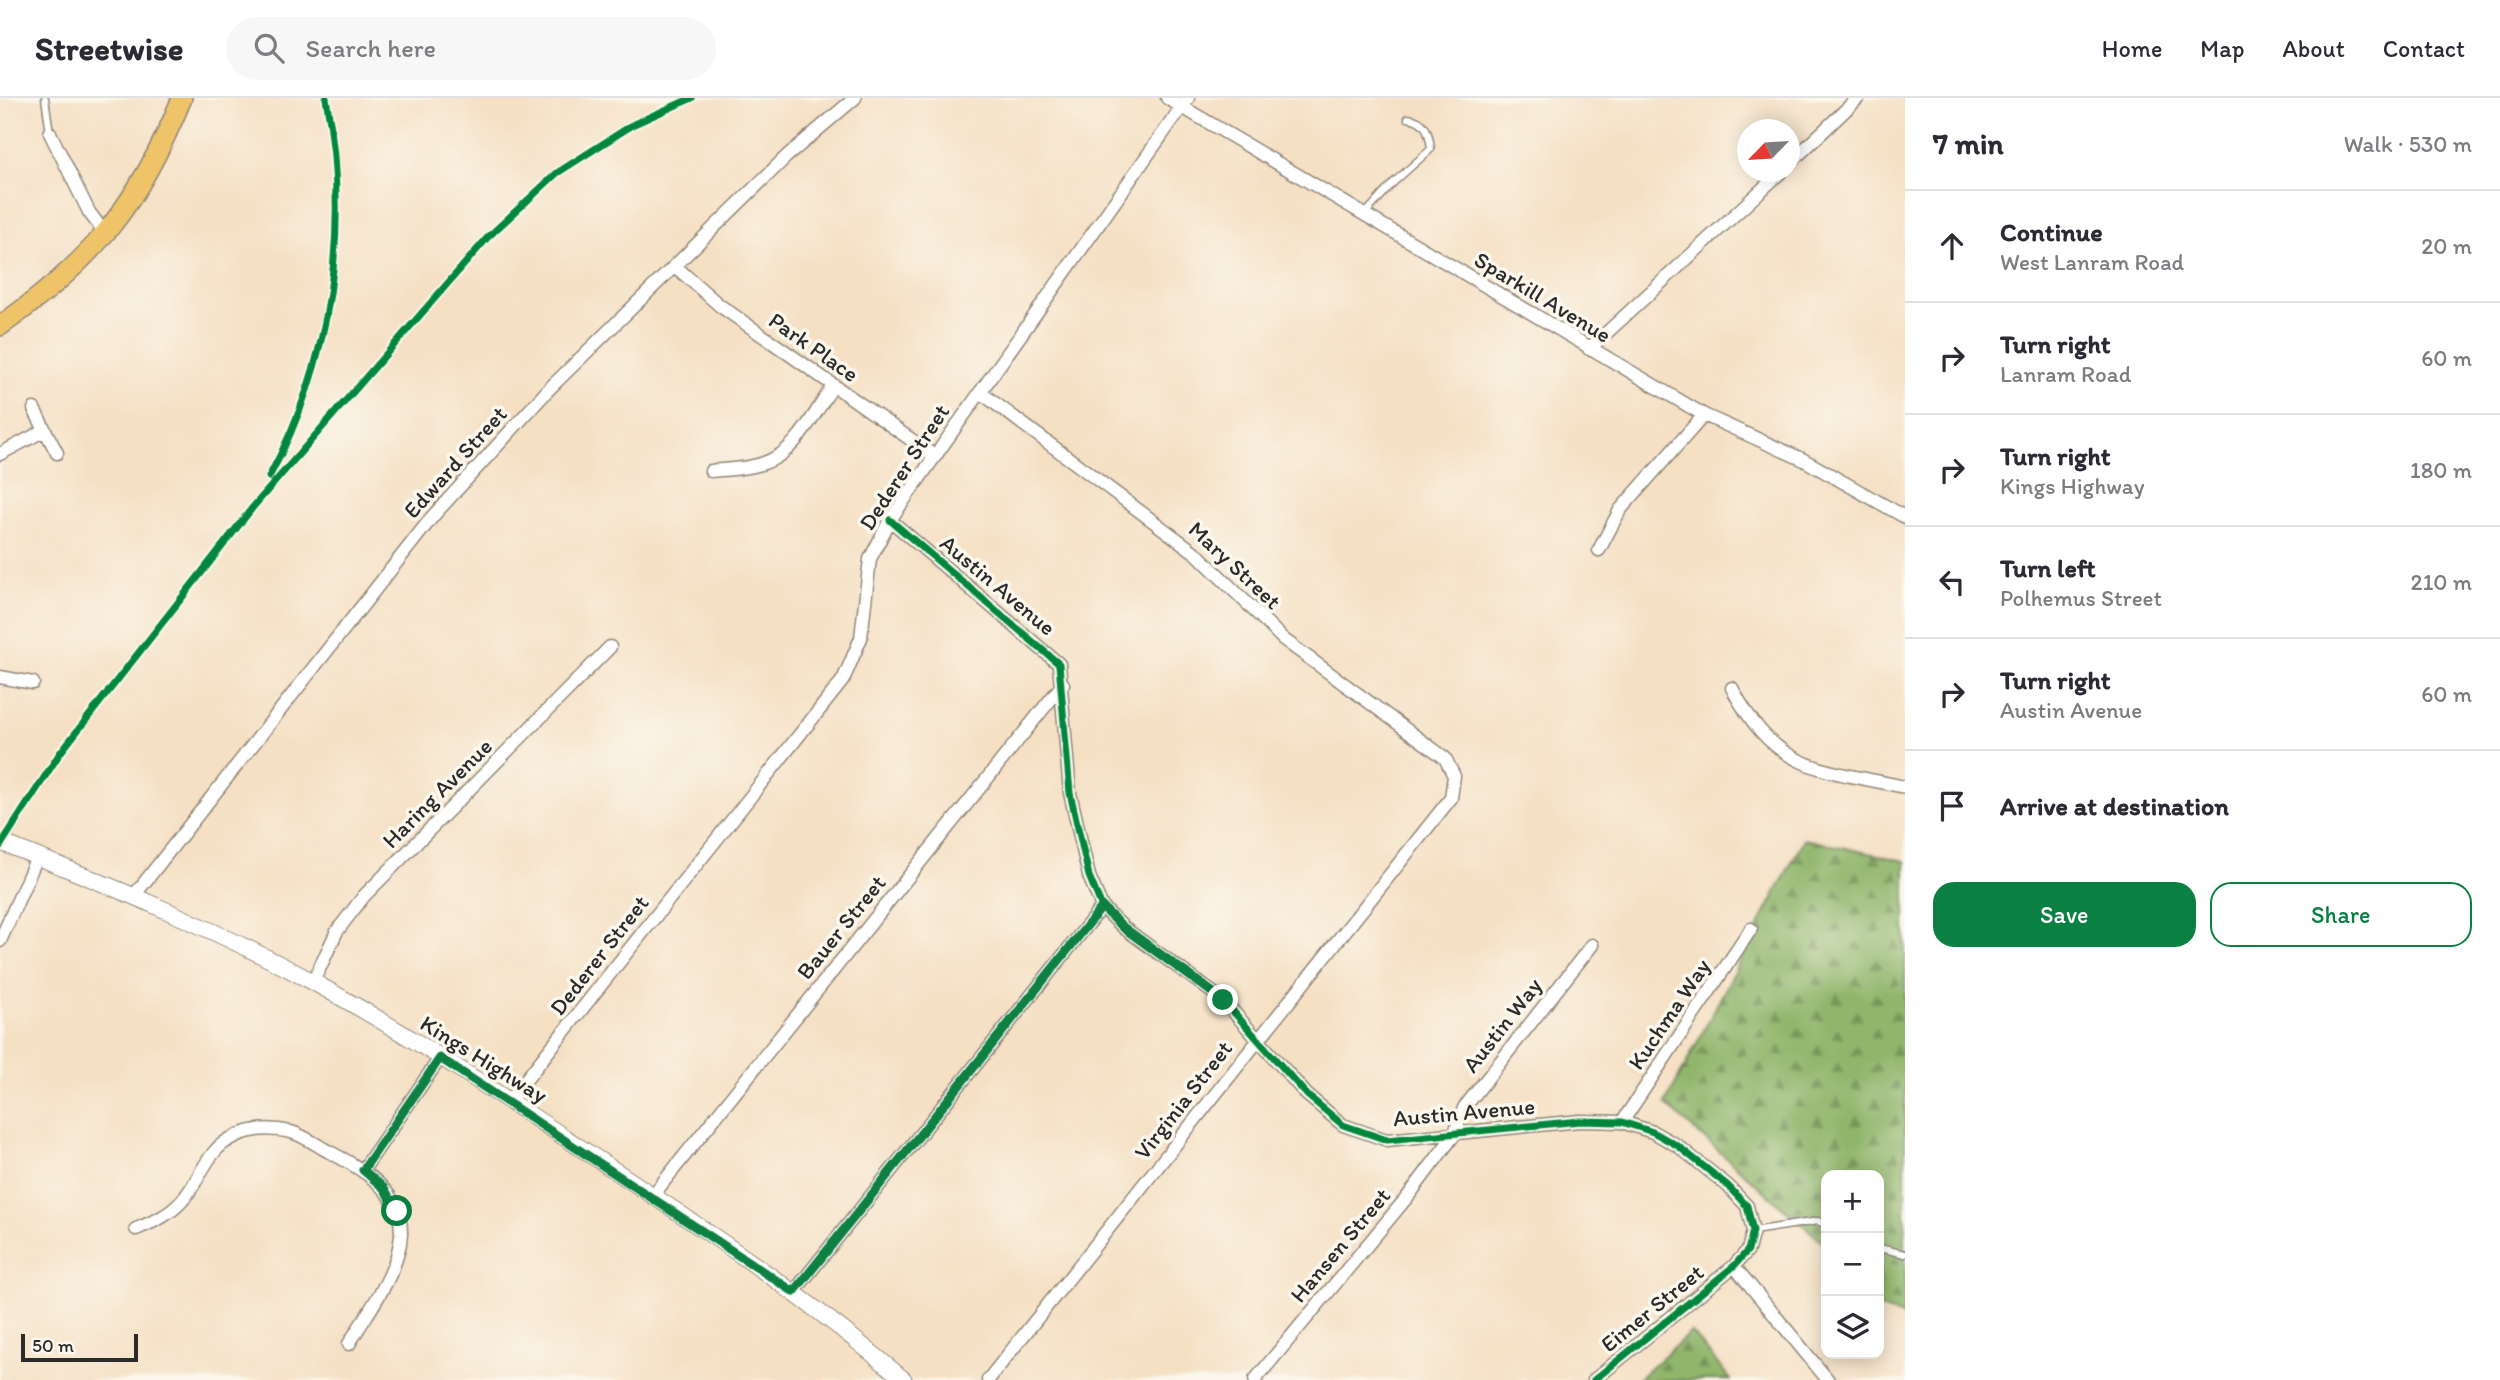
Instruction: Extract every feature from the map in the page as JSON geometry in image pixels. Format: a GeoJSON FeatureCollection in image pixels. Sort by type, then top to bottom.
{"type":"FeatureCollection","features":[{"type":"Feature","properties":{"kind":"main road"},"geometry":{"type":"LineString","coordinates":[[0,326],[57,282],[106,234],[146,176],[182,98]]}},
{"type":"Feature","properties":{"kind":"street","name":"Edward Street"},"geometry":{"type":"LineString","coordinates":[[133,897],[433,516],[550,390],[787,156],[855,98]]}},
{"type":"Feature","properties":{"kind":"street","name":"Sparkill Avenue"},"geometry":{"type":"LineString","coordinates":[[1167,98],[1184,102],[1589,349],[1704,415],[1804,460],[1905,517]]}},
{"type":"Feature","properties":{"kind":"street"},"geometry":{"type":"LineString","coordinates":[[1800,153],[1858,98]]}},
{"type":"Feature","properties":{"kind":"street","name":"Dederer Street"},"geometry":{"type":"LineString","coordinates":[[509,1101],[843,680],[861,638],[870,559],[890,520],[933,455],[1184,102]]}},
{"type":"Feature","properties":{"kind":"street"},"geometry":{"type":"LineString","coordinates":[[50,133],[89,212],[106,234]]}},
{"type":"Feature","properties":{"kind":"street"},"geometry":{"type":"LineString","coordinates":[[1589,349],[1770,182]]}},
{"type":"Feature","properties":{"kind":"street","name":"Park Place"},"geometry":{"type":"LineString","coordinates":[[676,267],[719,305],[933,455]]}},
{"type":"Feature","properties":{"kind":"street"},"geometry":{"type":"LineString","coordinates":[[711,471],[748,467],[775,458],[793,442],[833,386]]}},
{"type":"Feature","properties":{"kind":"street","name":"Mary Street"},"geometry":{"type":"LineString","coordinates":[[980,392],[1197,554],[1283,639],[1445,758],[1454,776]]}},
{"type":"Feature","properties":{"kind":"street"},"geometry":{"type":"LineString","coordinates":[[34,409],[57,453]]}},
{"type":"Feature","properties":{"kind":"street"},"geometry":{"type":"LineString","coordinates":[[1599,550],[1620,510],[1704,415]]}},
{"type":"Feature","properties":{"kind":"street"},"geometry":{"type":"LineString","coordinates":[[0,454],[45,430]]}},
{"type":"Feature","properties":{"kind":"street","name":"Austin Avenue"},"geometry":{"type":"LineString","coordinates":[[890,520],[1044,648],[1059,664],[1063,684],[1070,793],[1089,876],[1102,907],[1124,928],[1223,1000],[1307,1095],[1343,1125],[1387,1140],[1580,1121],[1622,1122],[1653,1132],[1678,1146],[1727,1185],[1747,1206],[1753,1231]]}},
{"type":"Feature","properties":{"kind":"street","name":"Haring Avenue"},"geometry":{"type":"LineString","coordinates":[[313,982],[337,931],[364,896],[610,647]]}},
{"type":"Feature","properties":{"kind":"street"},"geometry":{"type":"LineString","coordinates":[[0,677],[33,683]]}},
{"type":"Feature","properties":{"kind":"street","name":"Bauer Street"},"geometry":{"type":"LineString","coordinates":[[653,1195],[1063,684]]}},
{"type":"Feature","properties":{"kind":"street"},"geometry":{"type":"LineString","coordinates":[[1732,688],[1746,715],[1778,750],[1812,766],[1905,787]]}},
{"type":"Feature","properties":{"kind":"street","name":"Virginia Street"},"geometry":{"type":"LineString","coordinates":[[988,1380],[1451,798],[1454,776]]}},
{"type":"Feature","properties":{"kind":"street","name":"Kings Highway"},"geometry":{"type":"LineString","coordinates":[[0,842],[133,897],[313,982],[509,1101],[653,1195],[794,1292],[904,1380]]}},
{"type":"Feature","properties":{"kind":"street"},"geometry":{"type":"LineString","coordinates":[[0,941],[37,857]]}},
{"type":"Feature","properties":{"kind":"street"},"geometry":{"type":"LineString","coordinates":[[794,1292],[1102,907]]}},
{"type":"Feature","properties":{"kind":"street","name":"Kuchma Way"},"geometry":{"type":"LineString","coordinates":[[1622,1122],[1751,929]]}},
{"type":"Feature","properties":{"kind":"street","name":"Austin Way"},"geometry":{"type":"LineString","coordinates":[[1454,1135],[1464,1108],[1592,945]]}},
{"type":"Feature","properties":{"kind":"street"},"geometry":{"type":"LineString","coordinates":[[363,1170],[440,1058]]}},
{"type":"Feature","properties":{"kind":"street"},"geometry":{"type":"LineString","coordinates":[[136,1228],[162,1218],[182,1201],[210,1157],[232,1137],[262,1129],[293,1132],[363,1170],[384,1188],[397,1211],[401,1232],[398,1258],[349,1344]]}},
{"type":"Feature","properties":{"kind":"street","name":"Hansen Street"},"geometry":{"type":"LineString","coordinates":[[1255,1380],[1409,1195],[1454,1135]]}},
{"type":"Feature","properties":{"kind":"street"},"geometry":{"type":"LineString","coordinates":[[1734,1266],[1748,1250],[1753,1231]]}},
{"type":"Feature","properties":{"kind":"street","name":"Eimer Street"},"geometry":{"type":"LineString","coordinates":[[1594,1380],[1734,1266],[1828,1380]]}},
{"type":"Feature","properties":{"kind":"lane"},"geometry":{"type":"LineString","coordinates":[[45,98],[50,133]]}},
{"type":"Feature","properties":{"kind":"lane"},"geometry":{"type":"LineString","coordinates":[[1365,214],[1394,182],[1431,149],[1427,128],[1418,120],[1408,118]]}},
{"type":"Feature","properties":{"kind":"lane"},"geometry":{"type":"LineString","coordinates":[[1753,1231],[1806,1222],[1821,1222]]}},
{"type":"Feature","properties":{"kind":"lane"},"geometry":{"type":"LineString","coordinates":[[1884,1249],[1905,1254]]}},
{"type":"Feature","properties":{"kind":"green space"},"geometry":{"type":"Polygon","coordinates":[[[1804,839],[1905,861],[1905,1317],[1884,1309],[1884,1170],[1821,1170],[1821,1241],[1665,1104],[1804,839]]]}},
{"type":"Feature","properties":{"kind":"green space"},"geometry":{"type":"Polygon","coordinates":[[[1691,1332],[1731,1380],[1637,1380],[1691,1332]]]}},
{"type":"Feature","properties":{"kind":"cycle path"},"geometry":{"type":"LineString","coordinates":[[269,477],[291,433],[308,387],[330,292],[336,195],[326,98]]}},
{"type":"Feature","properties":{"kind":"cycle path"},"geometry":{"type":"LineString","coordinates":[[0,846],[60,753],[253,507],[488,237],[557,173],[634,124],[692,98]]}},
{"type":"Feature","properties":{"kind":"cycle path"},"geometry":{"type":"LineString","coordinates":[[890,520],[1059,664],[1070,793],[1089,876],[1102,907],[1124,928],[1223,1000],[1307,1095],[1343,1125],[1387,1140],[1580,1121],[1622,1122],[1653,1132],[1678,1146],[1727,1185],[1747,1206],[1753,1231],[1748,1250],[1734,1266],[1594,1380]]}},
{"type":"Feature","properties":{"kind":"route"},"geometry":{"type":"LineString","coordinates":[[397,1211],[384,1188],[363,1170],[440,1058],[653,1195],[794,1292],[1102,907],[1124,928],[1223,1000]]}}]}
